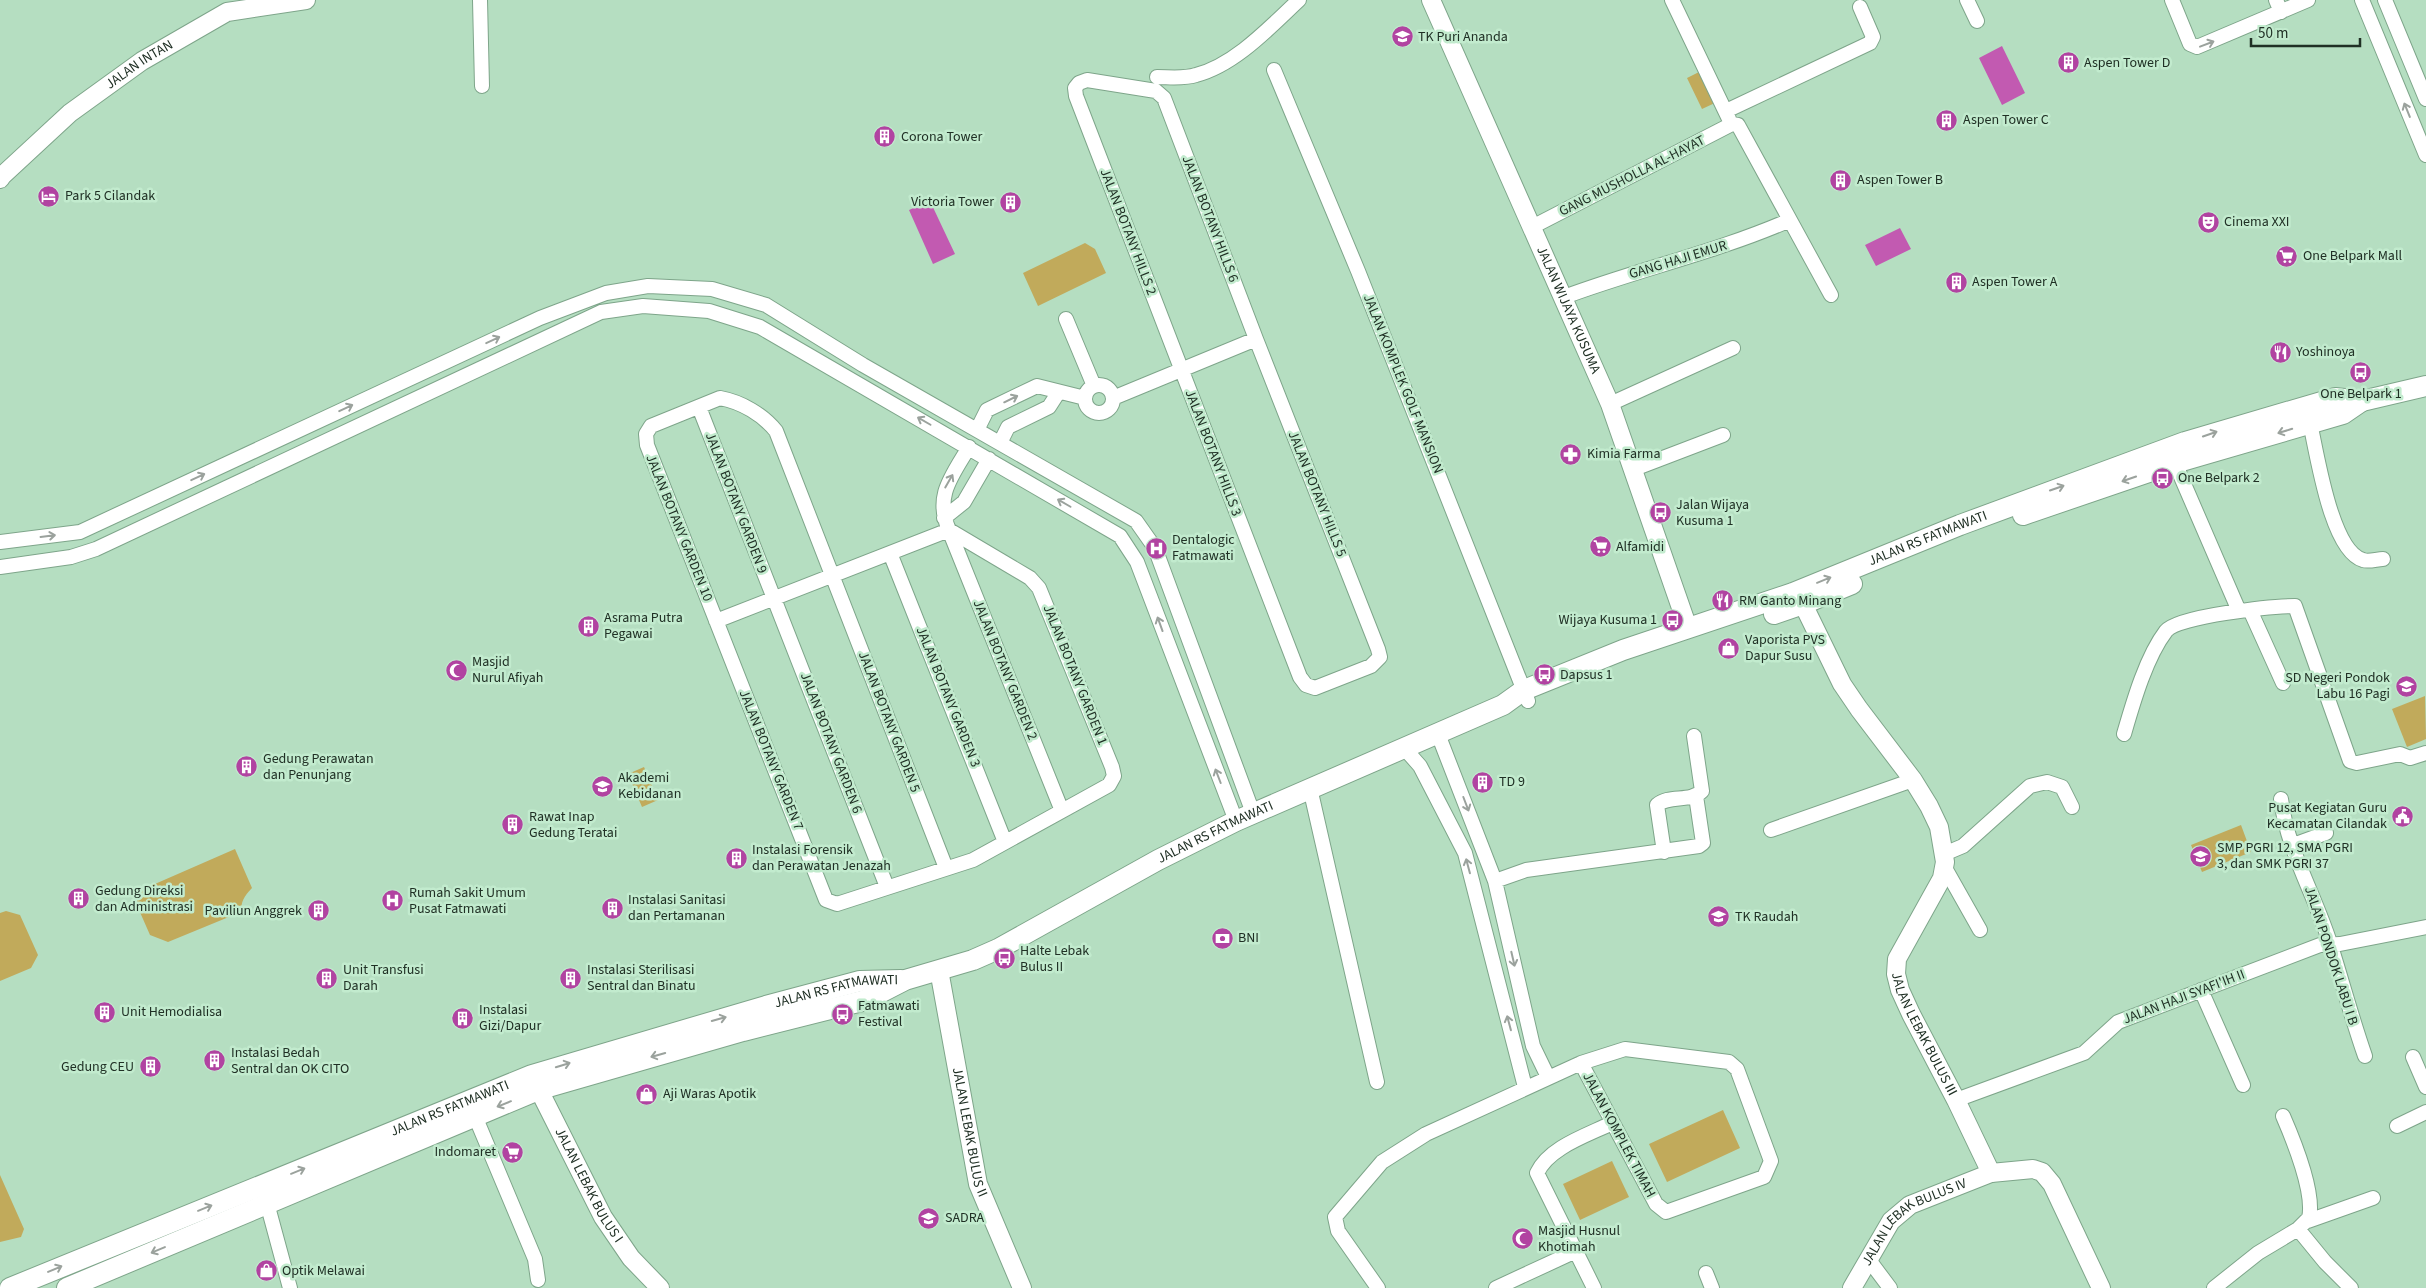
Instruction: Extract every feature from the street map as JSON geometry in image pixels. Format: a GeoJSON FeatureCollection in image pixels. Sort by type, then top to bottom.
{"type":"FeatureCollection","features":[{"type":"Feature","properties":{"kind":"main road","name":"JALAN RS FATMAWATI"},"geometry":{"type":"LineString","coordinates":[[10,1288],[80,1258],[535,1082],[791,1009],[866,1000],[905,980],[998,949],[1158,860],[1244,817],[1405,749],[1623,650],[1793,593],[1986,515],[2213,432],[2335,398],[2362,401],[2426,386]]}},
{"type":"Feature","properties":{"kind":"main road","name":"JALAN RS FATMAWATI"},"geometry":{"type":"LineString","coordinates":[[1526,695],[1803,604],[1974,532],[2175,463],[2343,414],[2362,401]]}},
{"type":"Feature","properties":{"kind":"main road","name":"JALAN RS FATMAWATI"},"geometry":{"type":"LineString","coordinates":[[67,1288],[475,1116],[535,1082]]}},
{"type":"Feature","properties":{"kind":"main road"},"geometry":{"type":"LineString","coordinates":[[80,1258],[90,1278]]}},
{"type":"Feature","properties":{"kind":"street","name":"JALAN INTAN"},"geometry":{"type":"LineString","coordinates":[[0,180],[2,176],[70,113],[142,61],[227,12],[306,0]]}},
{"type":"Feature","properties":{"kind":"street"},"geometry":{"type":"LineString","coordinates":[[480,0],[482,86]]}},
{"type":"Feature","properties":{"kind":"street"},"geometry":{"type":"LineString","coordinates":[[1157,77],[1195,76],[1215,68],[1251,44],[1299,0]]}},
{"type":"Feature","properties":{"kind":"street","name":"JALAN WIJAYA KUSUMA"},"geometry":{"type":"LineString","coordinates":[[1431,0],[1610,404],[1688,628]]}},
{"type":"Feature","properties":{"kind":"street"},"geometry":{"type":"LineString","coordinates":[[1672,0],[1729,118],[1738,125],[1831,296]]}},
{"type":"Feature","properties":{"kind":"street"},"geometry":{"type":"LineString","coordinates":[[1967,0],[1977,21]]}},
{"type":"Feature","properties":{"kind":"street"},"geometry":{"type":"LineString","coordinates":[[2172,0],[2193,47],[2206,44],[2279,6],[2308,0]]}},
{"type":"Feature","properties":{"kind":"street"},"geometry":{"type":"LineString","coordinates":[[2362,0],[2426,155]]}},
{"type":"Feature","properties":{"kind":"street"},"geometry":{"type":"LineString","coordinates":[[2385,0],[2426,99]]}},
{"type":"Feature","properties":{"kind":"street","name":"GANG MUSHOLLA AL-HAYAT"},"geometry":{"type":"LineString","coordinates":[[1532,227],[1729,118],[1870,43],[1873,37],[1860,7]]}},
{"type":"Feature","properties":{"kind":"street","name":"JALAN KOMPLEK GOLF MANSION"},"geometry":{"type":"LineString","coordinates":[[1274,70],[1358,271],[1526,695]]}},
{"type":"Feature","properties":{"kind":"street","name":"JALAN BOTANY HILLS 2"},"geometry":{"type":"LineString","coordinates":[[1164,98],[1156,91],[1087,80],[1079,83],[1075,88],[1076,96],[1181,369]]}},
{"type":"Feature","properties":{"kind":"street","name":"JALAN BOTANY HILLS 6"},"geometry":{"type":"LineString","coordinates":[[1164,98],[1256,339]]}},
{"type":"Feature","properties":{"kind":"street","name":"GANG HAJI EMUR"},"geometry":{"type":"LineString","coordinates":[[1564,297],[1638,271],[1745,240],[1790,220]]}},
{"type":"Feature","properties":{"kind":"street"},"geometry":{"type":"LineString","coordinates":[[0,542],[80,532],[540,318],[606,293],[648,286],[712,289],[766,305],[863,365],[1136,521],[1155,548],[1244,817]]}},
{"type":"Feature","properties":{"kind":"street"},"geometry":{"type":"LineString","coordinates":[[0,567],[71,557],[96,549],[601,312],[643,306],[709,311],[760,327],[1120,536],[1137,562],[1244,817]]}},
{"type":"Feature","properties":{"kind":"street"},"geometry":{"type":"LineString","coordinates":[[540,318],[549,337]]}},
{"type":"Feature","properties":{"kind":"street"},"geometry":{"type":"LineString","coordinates":[[1066,319],[1094,386]]}},
{"type":"Feature","properties":{"kind":"street"},"geometry":{"type":"LineString","coordinates":[[1113,398],[1256,339]]}},
{"type":"Feature","properties":{"kind":"street","name":"JALAN BOTANY HILLS 5"},"geometry":{"type":"LineString","coordinates":[[1256,339],[1380,657],[1371,666],[1315,688],[1306,686],[1300,677]]}},
{"type":"Feature","properties":{"kind":"street"},"geometry":{"type":"LineString","coordinates":[[1610,404],[1733,348]]}},
{"type":"Feature","properties":{"kind":"street","name":"JALAN BOTANY HILLS 3"},"geometry":{"type":"LineString","coordinates":[[1181,369],[1300,677]]}},
{"type":"Feature","properties":{"kind":"street"},"geometry":{"type":"LineString","coordinates":[[1100,384],[1107,387],[1113,398],[1111,406],[1106,411],[1099,413],[1087,406],[1085,398],[1087,391],[1100,384]]}},
{"type":"Feature","properties":{"kind":"street"},"geometry":{"type":"LineString","coordinates":[[977,430],[987,410],[1037,386],[1058,393],[1085,398]]}},
{"type":"Feature","properties":{"kind":"street"},"geometry":{"type":"LineString","coordinates":[[1000,443],[1008,427],[1049,407],[1058,393]]}},
{"type":"Feature","properties":{"kind":"street","name":"JALAN BOTANY GARDEN 5"},"geometry":{"type":"LineString","coordinates":[[699,407],[720,398],[732,400],[766,419],[776,431],[946,868]]}},
{"type":"Feature","properties":{"kind":"street","name":"JALAN BOTANY GARDEN 10"},"geometry":{"type":"LineString","coordinates":[[699,407],[651,426],[646,434],[647,445],[716,621]]}},
{"type":"Feature","properties":{"kind":"street","name":"JALAN BOTANY GARDEN 9"},"geometry":{"type":"LineString","coordinates":[[699,407],[774,598]]}},
{"type":"Feature","properties":{"kind":"street"},"geometry":{"type":"LineString","coordinates":[[2310,423],[2332,516],[2346,548],[2364,560],[2383,558]]}},
{"type":"Feature","properties":{"kind":"street"},"geometry":{"type":"LineString","coordinates":[[1634,469],[1723,436]]}},
{"type":"Feature","properties":{"kind":"street"},"geometry":{"type":"LineString","coordinates":[[946,524],[944,489],[969,448]]}},
{"type":"Feature","properties":{"kind":"street"},"geometry":{"type":"LineString","coordinates":[[716,621],[890,553],[946,524],[964,502],[989,459]]}},
{"type":"Feature","properties":{"kind":"street"},"geometry":{"type":"LineString","coordinates":[[2175,463],[2244,611],[2282,684]]}},
{"type":"Feature","properties":{"kind":"street","name":"JALAN BOTANY GARDEN 1"},"geometry":{"type":"LineString","coordinates":[[946,524],[1030,578],[1039,588],[1112,767],[1114,776],[1109,785],[1062,811]]}},
{"type":"Feature","properties":{"kind":"street","name":"JALAN BOTANY GARDEN 2"},"geometry":{"type":"LineString","coordinates":[[946,524],[1062,811]]}},
{"type":"Feature","properties":{"kind":"street","name":"JALAN BOTANY GARDEN 3"},"geometry":{"type":"LineString","coordinates":[[890,553],[1005,842]]}},
{"type":"Feature","properties":{"kind":"street","name":"JALAN BOTANY GARDEN 6"},"geometry":{"type":"LineString","coordinates":[[774,598],[887,887]]}},
{"type":"Feature","properties":{"kind":"street"},"geometry":{"type":"LineString","coordinates":[[1803,604],[1842,684],[1913,780],[1929,806],[1939,827],[1945,861],[1980,930]]}},
{"type":"Feature","properties":{"kind":"street"},"geometry":{"type":"LineString","coordinates":[[2124,734],[2138,687],[2166,630],[2179,622],[2244,611],[2292,606],[2298,609],[2350,760],[2353,763],[2400,754],[2410,758],[2426,753]]}},
{"type":"Feature","properties":{"kind":"street","name":"JALAN BOTANY GARDEN 7"},"geometry":{"type":"LineString","coordinates":[[716,621],[826,900],[837,904],[887,887]]}},
{"type":"Feature","properties":{"kind":"street"},"geometry":{"type":"LineString","coordinates":[[1438,734],[1495,881],[1533,1046],[1548,1077]]}},
{"type":"Feature","properties":{"kind":"street"},"geometry":{"type":"LineString","coordinates":[[1664,852],[1657,805],[1663,801],[1696,796],[1702,789],[1694,736]]}},
{"type":"Feature","properties":{"kind":"street"},"geometry":{"type":"LineString","coordinates":[[1405,749],[1420,766],[1465,853],[1526,1087]]}},
{"type":"Feature","properties":{"kind":"street"},"geometry":{"type":"LineString","coordinates":[[1771,830],[1913,780]]}},
{"type":"Feature","properties":{"kind":"street"},"geometry":{"type":"LineString","coordinates":[[1945,861],[2030,786],[2047,782],[2062,787],[2072,807]]}},
{"type":"Feature","properties":{"kind":"street"},"geometry":{"type":"LineString","coordinates":[[1310,788],[1377,1082]]}},
{"type":"Feature","properties":{"kind":"street"},"geometry":{"type":"LineString","coordinates":[[1495,881],[1526,870],[1664,852],[1703,843],[1696,796]]}},
{"type":"Feature","properties":{"kind":"street","name":"JALAN PONDOK LABU I B"},"geometry":{"type":"LineString","coordinates":[[2281,799],[2284,823],[2330,943],[2346,1004],[2365,1056]]}},
{"type":"Feature","properties":{"kind":"street"},"geometry":{"type":"LineString","coordinates":[[887,887],[973,860],[1062,811]]}},
{"type":"Feature","properties":{"kind":"street"},"geometry":{"type":"LineString","coordinates":[[2292,845],[2326,833]]}},
{"type":"Feature","properties":{"kind":"street","name":"JALAN LEBAK BULUS III"},"geometry":{"type":"LineString","coordinates":[[1945,861],[1942,878],[1897,958],[1896,974],[1900,990],[1910,1014],[1956,1100],[1991,1173]]}},
{"type":"Feature","properties":{"kind":"street","name":"JALAN HAJI SYAFI'IH II"},"geometry":{"type":"LineString","coordinates":[[1956,1100],[2084,1053],[2118,1022],[2320,944],[2340,944],[2426,927]]}},
{"type":"Feature","properties":{"kind":"street","name":"JALAN LEBAK BULUS II"},"geometry":{"type":"LineString","coordinates":[[939,970],[978,1184],[1022,1288]]}},
{"type":"Feature","properties":{"kind":"street"},"geometry":{"type":"LineString","coordinates":[[2201,990],[2243,1085]]}},
{"type":"Feature","properties":{"kind":"street"},"geometry":{"type":"LineString","coordinates":[[1517,1052],[1533,1046]]}},
{"type":"Feature","properties":{"kind":"street","name":"JALAN KOMPLEK TIMAH"},"geometry":{"type":"LineString","coordinates":[[1378,1288],[1338,1231],[1335,1217],[1382,1162],[1426,1134],[1526,1087],[1581,1063],[1626,1049],[1729,1062],[1737,1069],[1771,1161],[1764,1177],[1666,1212],[1656,1204],[1581,1063]]}},
{"type":"Feature","properties":{"kind":"street"},"geometry":{"type":"LineString","coordinates":[[2413,1056],[2426,1087]]}},
{"type":"Feature","properties":{"kind":"street","name":"JALAN LEBAK BULUS I"},"geometry":{"type":"LineString","coordinates":[[535,1082],[603,1216],[631,1258],[660,1288]]}},
{"type":"Feature","properties":{"kind":"street"},"geometry":{"type":"LineString","coordinates":[[2397,1126],[2426,1112]]}},
{"type":"Feature","properties":{"kind":"street"},"geometry":{"type":"LineString","coordinates":[[475,1116],[535,1259],[538,1280]]}},
{"type":"Feature","properties":{"kind":"street"},"geometry":{"type":"LineString","coordinates":[[2283,1116],[2297,1148],[2306,1179],[2310,1214],[2303,1225]]}},
{"type":"Feature","properties":{"kind":"street"},"geometry":{"type":"LineString","coordinates":[[1594,1288],[1537,1173],[1542,1163],[1559,1150],[1612,1123]]}},
{"type":"Feature","properties":{"kind":"street"},"geometry":{"type":"LineString","coordinates":[[1991,1173],[2033,1170],[2042,1172],[2048,1177],[2100,1288]]}},
{"type":"Feature","properties":{"kind":"street","name":"JALAN LEBAK BULUS IV"},"geometry":{"type":"LineString","coordinates":[[1852,1288],[1891,1221],[1910,1205],[1991,1173]]}},
{"type":"Feature","properties":{"kind":"street"},"geometry":{"type":"LineString","coordinates":[[2214,1288],[2258,1254],[2303,1225],[2374,1198]]}},
{"type":"Feature","properties":{"kind":"street"},"geometry":{"type":"LineString","coordinates":[[267,1203],[290,1288]]}},
{"type":"Feature","properties":{"kind":"street"},"geometry":{"type":"LineString","coordinates":[[2303,1225],[2325,1262],[2351,1288]]}},
{"type":"Feature","properties":{"kind":"street"},"geometry":{"type":"LineString","coordinates":[[1499,1287],[1576,1251]]}},
{"type":"Feature","properties":{"kind":"street"},"geometry":{"type":"LineString","coordinates":[[1869,1260],[1890,1288]]}},
{"type":"Feature","properties":{"kind":"street"},"geometry":{"type":"LineString","coordinates":[[1706,1273],[1712,1288]]}},
{"type":"Feature","properties":{"kind":"shaded area"},"geometry":{"type":"Polygon","coordinates":[[[2002,46],[2025,93],[2002,105],[1979,58],[2002,46]]]}},
{"type":"Feature","properties":{"kind":"shaded area"},"geometry":{"type":"Polygon","coordinates":[[[1701,71],[1717,102],[1702,109],[1687,78],[1701,71]]]}},
{"type":"Feature","properties":{"kind":"shaded area"},"geometry":{"type":"Polygon","coordinates":[[[930,201],[955,254],[933,264],[909,210],[930,201]]]}},
{"type":"Feature","properties":{"kind":"shaded area"},"geometry":{"type":"Polygon","coordinates":[[[1900,228],[1911,249],[1876,266],[1865,245],[1900,228]]]}},
{"type":"Feature","properties":{"kind":"shaded area"},"geometry":{"type":"Polygon","coordinates":[[[1085,243],[1095,249],[1106,273],[1038,306],[1023,273],[1085,243]]]}},
{"type":"Feature","properties":{"kind":"shaded area"},"geometry":{"type":"Polygon","coordinates":[[[2425,696],[2426,739],[2407,747],[2392,709],[2425,696]]]}},
{"type":"Feature","properties":{"kind":"shaded area"},"geometry":{"type":"Polygon","coordinates":[[[644,767],[658,800],[642,807],[628,774],[644,767]]]}},
{"type":"Feature","properties":{"kind":"shaded area"},"geometry":{"type":"Polygon","coordinates":[[[2241,825],[2251,852],[2202,872],[2191,845],[2241,825]]]}},
{"type":"Feature","properties":{"kind":"shaded area"},"geometry":{"type":"Polygon","coordinates":[[[235,849],[252,888],[243,899],[241,912],[168,942],[150,935],[132,894],[235,849]]]}},
{"type":"Feature","properties":{"kind":"shaded area"},"geometry":{"type":"Polygon","coordinates":[[[6,911],[20,915],[38,955],[31,968],[0,981],[0,913],[6,911]]]}},
{"type":"Feature","properties":{"kind":"shaded area"},"geometry":{"type":"Polygon","coordinates":[[[1723,1110],[1740,1148],[1667,1182],[1649,1144],[1723,1110]]]}},
{"type":"Feature","properties":{"kind":"shaded area"},"geometry":{"type":"Polygon","coordinates":[[[1612,1161],[1629,1197],[1580,1220],[1563,1184],[1612,1161]]]}},
{"type":"Feature","properties":{"kind":"shaded area"},"geometry":{"type":"Polygon","coordinates":[[[0,1175],[24,1229],[21,1237],[0,1242],[0,1175]]]}},
{"type":"Feature","properties":{"kind":"place","name":"TK Puri Ananda"},"geometry":{"type":"Point","coordinates":[1402,37]}},
{"type":"Feature","properties":{"kind":"place","name":"Aspen Tower D"},"geometry":{"type":"Point","coordinates":[2068,63]}},
{"type":"Feature","properties":{"kind":"place","name":"Aspen Tower C"},"geometry":{"type":"Point","coordinates":[1947,120]}},
{"type":"Feature","properties":{"kind":"place","name":"Corona Tower"},"geometry":{"type":"Point","coordinates":[885,137]}},
{"type":"Feature","properties":{"kind":"place","name":"Aspen Tower B"},"geometry":{"type":"Point","coordinates":[1841,180]}},
{"type":"Feature","properties":{"kind":"place","name":"Park 5 Cilandak"},"geometry":{"type":"Point","coordinates":[49,196]}},
{"type":"Feature","properties":{"kind":"place","name":"Victoria Tower"},"geometry":{"type":"Point","coordinates":[1010,202]}},
{"type":"Feature","properties":{"kind":"place","name":"Cinema XXI"},"geometry":{"type":"Point","coordinates":[2208,222]}},
{"type":"Feature","properties":{"kind":"place","name":"One Belpark Mall"},"geometry":{"type":"Point","coordinates":[2287,256]}},
{"type":"Feature","properties":{"kind":"place","name":"Aspen Tower A"},"geometry":{"type":"Point","coordinates":[1956,282]}},
{"type":"Feature","properties":{"kind":"place","name":"Yoshinoya"},"geometry":{"type":"Point","coordinates":[2280,352]}},
{"type":"Feature","properties":{"kind":"place","name":"One Belpark 1"},"geometry":{"type":"Point","coordinates":[2361,372]}},
{"type":"Feature","properties":{"kind":"place","name":"Kimia Farma"},"geometry":{"type":"Point","coordinates":[1571,454]}},
{"type":"Feature","properties":{"kind":"place","name":"One Belpark 2"},"geometry":{"type":"Point","coordinates":[2162,478]}},
{"type":"Feature","properties":{"kind":"place","name":"Jalan Wijaya Kusuma 1"},"geometry":{"type":"Point","coordinates":[1660,513]}},
{"type":"Feature","properties":{"kind":"place","name":"Alfamidi"},"geometry":{"type":"Point","coordinates":[1600,547]}},
{"type":"Feature","properties":{"kind":"place","name":"Dentalogic Fatmawati"},"geometry":{"type":"Point","coordinates":[1156,548]}},
{"type":"Feature","properties":{"kind":"place","name":"RM Ganto Minang"},"geometry":{"type":"Point","coordinates":[1723,601]}},
{"type":"Feature","properties":{"kind":"place","name":"Wijaya Kusuma 1"},"geometry":{"type":"Point","coordinates":[1673,620]}},
{"type":"Feature","properties":{"kind":"place","name":"Asrama Putra Pegawai"},"geometry":{"type":"Point","coordinates":[588,626]}},
{"type":"Feature","properties":{"kind":"place","name":"Vaporista PVS Dapur Susu"},"geometry":{"type":"Point","coordinates":[1729,648]}},
{"type":"Feature","properties":{"kind":"place","name":"Masjid Nurul Afiyah"},"geometry":{"type":"Point","coordinates":[456,670]}},
{"type":"Feature","properties":{"kind":"place","name":"Dapsus 1"},"geometry":{"type":"Point","coordinates":[1544,675]}},
{"type":"Feature","properties":{"kind":"place","name":"SD Negeri Pondok Labu 16 Pagi"},"geometry":{"type":"Point","coordinates":[2406,686]}},
{"type":"Feature","properties":{"kind":"place","name":"Gedung Perawatan dan Penunjang"},"geometry":{"type":"Point","coordinates":[247,767]}},
{"type":"Feature","properties":{"kind":"place","name":"TD 9"},"geometry":{"type":"Point","coordinates":[1483,782]}},
{"type":"Feature","properties":{"kind":"place","name":"Akademi Kebidanan"},"geometry":{"type":"Point","coordinates":[602,786]}},
{"type":"Feature","properties":{"kind":"place","name":"Pusat Kegiatan Guru Kecamatan Cilandak"},"geometry":{"type":"Point","coordinates":[2403,816]}},
{"type":"Feature","properties":{"kind":"place","name":"Rawat Inap Gedung Teratai"},"geometry":{"type":"Point","coordinates":[513,825]}},
{"type":"Feature","properties":{"kind":"place","name":"SMP PGRI 12, SMA PGRI 3, dan SMK PGRI 37"},"geometry":{"type":"Point","coordinates":[2201,856]}},
{"type":"Feature","properties":{"kind":"place","name":"Instalasi Forensik dan Perawatan Jenazah"},"geometry":{"type":"Point","coordinates":[736,858]}},
{"type":"Feature","properties":{"kind":"place","name":"Gedung Direksi dan Administrasi"},"geometry":{"type":"Point","coordinates":[79,899]}},
{"type":"Feature","properties":{"kind":"place","name":"Rumah Sakit Umum Pusat Fatmawati"},"geometry":{"type":"Point","coordinates":[393,901]}},
{"type":"Feature","properties":{"kind":"place","name":"Instalasi Sanitasi dan Pertamanan"},"geometry":{"type":"Point","coordinates":[612,908]}},
{"type":"Feature","properties":{"kind":"place","name":"Paviliun Anggrek"},"geometry":{"type":"Point","coordinates":[318,911]}},
{"type":"Feature","properties":{"kind":"place","name":"TK Raudah"},"geometry":{"type":"Point","coordinates":[1719,917]}},
{"type":"Feature","properties":{"kind":"place","name":"BNI"},"geometry":{"type":"Point","coordinates":[1222,938]}},
{"type":"Feature","properties":{"kind":"place","name":"Halte Lebak Bulus II"},"geometry":{"type":"Point","coordinates":[1004,959]}},
{"type":"Feature","properties":{"kind":"place","name":"Unit Transfusi Darah"},"geometry":{"type":"Point","coordinates":[327,978]}},
{"type":"Feature","properties":{"kind":"place","name":"Instalasi Sterilisasi Sentral dan Binatu"},"geometry":{"type":"Point","coordinates":[571,978]}},
{"type":"Feature","properties":{"kind":"place","name":"Unit Hemodialisa"},"geometry":{"type":"Point","coordinates":[105,1012]}},
{"type":"Feature","properties":{"kind":"place","name":"Fatmawati Festival"},"geometry":{"type":"Point","coordinates":[842,1014]}},
{"type":"Feature","properties":{"kind":"place","name":"Instalasi Gizi/Dapur"},"geometry":{"type":"Point","coordinates":[463,1018]}},
{"type":"Feature","properties":{"kind":"place","name":"Instalasi Bedah Sentral dan OK CITO"},"geometry":{"type":"Point","coordinates":[215,1061]}},
{"type":"Feature","properties":{"kind":"place","name":"Gedung CEU"},"geometry":{"type":"Point","coordinates":[150,1067]}},
{"type":"Feature","properties":{"kind":"place","name":"Aji Waras Apotik"},"geometry":{"type":"Point","coordinates":[647,1094]}},
{"type":"Feature","properties":{"kind":"place","name":"Indomaret"},"geometry":{"type":"Point","coordinates":[512,1152]}},
{"type":"Feature","properties":{"kind":"place","name":"SADRA"},"geometry":{"type":"Point","coordinates":[929,1218]}},
{"type":"Feature","properties":{"kind":"place","name":"Masjid Husnul Khotimah"},"geometry":{"type":"Point","coordinates":[1522,1239]}},
{"type":"Feature","properties":{"kind":"place","name":"Optik Melawai"},"geometry":{"type":"Point","coordinates":[266,1271]}}]}
